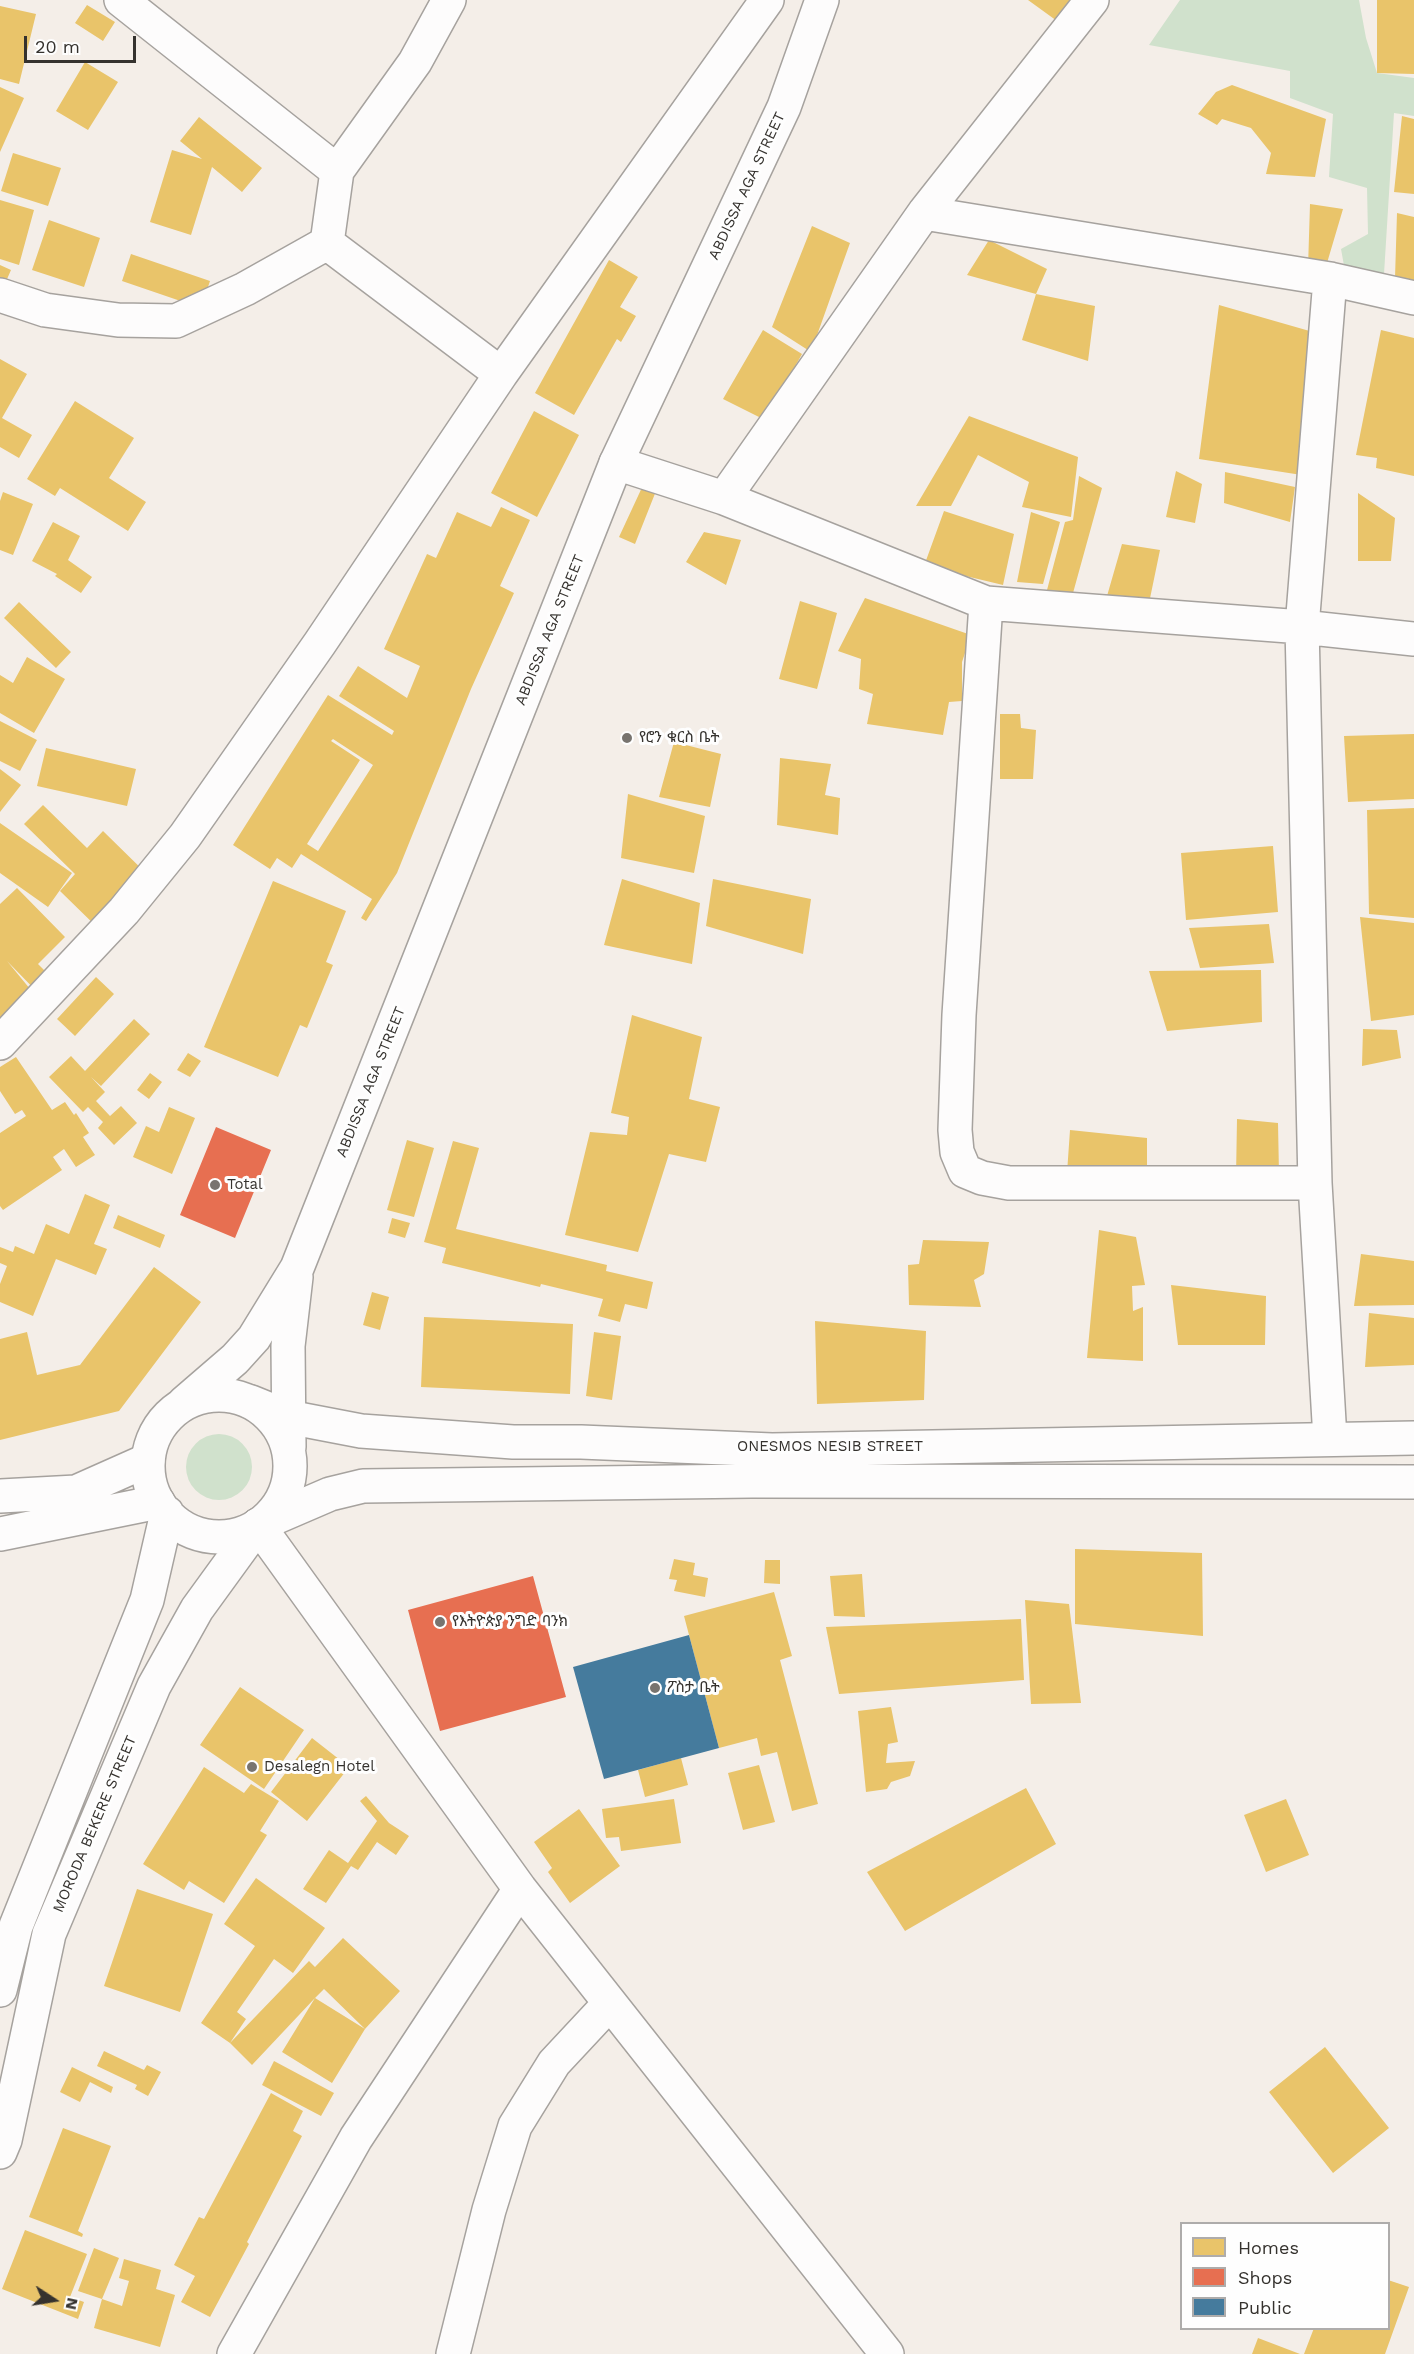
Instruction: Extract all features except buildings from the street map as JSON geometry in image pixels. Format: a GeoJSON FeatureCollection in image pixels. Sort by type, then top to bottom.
{"type":"FeatureCollection","features":[{"type":"Feature","properties":{"kind":"main road"},"geometry":{"type":"LineString","coordinates":[[121,0],[337,171]]}},
{"type":"Feature","properties":{"kind":"main road"},"geometry":{"type":"LineString","coordinates":[[327,243],[337,171],[415,62],[449,0]]}},
{"type":"Feature","properties":{"kind":"main road"},"geometry":{"type":"LineString","coordinates":[[0,1043],[124,911],[185,836],[320,643],[501,374],[767,0]]}},
{"type":"Feature","properties":{"kind":"main road","name":"ABDISSA AGA STREET"},"geometry":{"type":"LineString","coordinates":[[297,1268],[616,463],[784,107],[822,0]]}},
{"type":"Feature","properties":{"kind":"main road"},"geometry":{"type":"LineString","coordinates":[[724,498],[924,213],[1092,0]]}},
{"type":"Feature","properties":{"kind":"main road"},"geometry":{"type":"LineString","coordinates":[[924,213],[1330,279],[1414,298]]}},
{"type":"Feature","properties":{"kind":"main road"},"geometry":{"type":"LineString","coordinates":[[327,243],[501,374]]}},
{"type":"Feature","properties":{"kind":"main road"},"geometry":{"type":"LineString","coordinates":[[0,295],[45,310],[117,320],[176,321],[245,289],[327,243]]}},
{"type":"Feature","properties":{"kind":"main road"},"geometry":{"type":"LineString","coordinates":[[1330,279],[1302,627],[1315,1183],[1330,1439]]}},
{"type":"Feature","properties":{"kind":"main road"},"geometry":{"type":"LineString","coordinates":[[616,463],[724,498],[986,603],[1302,627],[1414,639]]}},
{"type":"Feature","properties":{"kind":"main road"},"geometry":{"type":"LineString","coordinates":[[986,603],[959,1016],[955,1130],[957,1152],[965,1171],[982,1178],[1009,1183],[1315,1183]]}},
{"type":"Feature","properties":{"kind":"main road"},"geometry":{"type":"LineString","coordinates":[[297,1268],[254,1338],[235,1359],[166,1418],[153,1439],[148,1460],[150,1482],[162,1508],[179,1525],[194,1533],[228,1536],[244,1532],[330,1494],[363,1486],[752,1480],[1414,1482]]}},
{"type":"Feature","properties":{"kind":"main road"},"geometry":{"type":"LineString","coordinates":[[258,1525],[273,1511],[283,1496],[289,1478],[288,1346],[297,1268]]}},
{"type":"Feature","properties":{"kind":"main road"},"geometry":{"type":"LineString","coordinates":[[184,1403],[207,1395],[229,1395],[251,1401],[270,1415],[277,1424],[290,1458]]}},
{"type":"Feature","properties":{"kind":"main road","name":"ONESMOS NESIB STREET"},"geometry":{"type":"LineString","coordinates":[[251,1401],[288,1417],[362,1431],[453,1439],[772,1450],[1414,1438]]}},
{"type":"Feature","properties":{"kind":"main road"},"geometry":{"type":"LineString","coordinates":[[578,1483],[581,1442]]}},
{"type":"Feature","properties":{"kind":"main road"},"geometry":{"type":"LineString","coordinates":[[752,1480],[772,1450]]}},
{"type":"Feature","properties":{"kind":"main road"},"geometry":{"type":"LineString","coordinates":[[0,1496],[76,1492],[148,1460]]}},
{"type":"Feature","properties":{"kind":"main road"},"geometry":{"type":"LineString","coordinates":[[0,1534],[162,1508]]}},
{"type":"Feature","properties":{"kind":"main road"},"geometry":{"type":"LineString","coordinates":[[0,1990],[16,1926],[147,1600],[162,1508]]}},
{"type":"Feature","properties":{"kind":"main road"},"geometry":{"type":"LineString","coordinates":[[258,1525],[520,1889],[887,2354]]}},
{"type":"Feature","properties":{"kind":"main road","name":"MORODA BEKERE STREET"},"geometry":{"type":"LineString","coordinates":[[2,2143],[49,1934],[154,1686],[197,1610],[258,1525]]}},
{"type":"Feature","properties":{"kind":"main road"},"geometry":{"type":"LineString","coordinates":[[234,2354],[356,2138],[520,1889]]}},
{"type":"Feature","properties":{"kind":"main road"},"geometry":{"type":"LineString","coordinates":[[16,1926],[49,1934]]}},
{"type":"Feature","properties":{"kind":"main road"},"geometry":{"type":"LineString","coordinates":[[453,2354],[489,2210],[515,2126],[554,2063],[610,2003]]}},
{"type":"Feature","properties":{"kind":"green space"},"geometry":{"type":"Polygon","coordinates":[[[1180,0],[1359,0],[1366,38],[1377,73],[1414,78],[1414,116],[1394,113],[1384,274],[1345,271],[1341,249],[1368,234],[1367,188],[1329,177],[1333,114],[1290,98],[1290,71],[1149,45],[1180,0]]]}},
{"type":"Feature","properties":{"kind":"green space"},"geometry":{"type":"Polygon","coordinates":[[[219,1434],[232,1437],[242,1444],[249,1454],[252,1467],[249,1480],[242,1490],[232,1497],[219,1500],[206,1497],[196,1490],[189,1480],[186,1467],[189,1454],[196,1444],[206,1437],[219,1434]]]}},
{"type":"Feature","properties":{"kind":"place","name":"የሮን ቁርስ ቤት"},"geometry":{"type":"Point","coordinates":[627,738]}},
{"type":"Feature","properties":{"kind":"place","name":"Total"},"geometry":{"type":"Point","coordinates":[215,1185]}},
{"type":"Feature","properties":{"kind":"place","name":"የእትዮጵያ ንግድ ባንክ"},"geometry":{"type":"Point","coordinates":[440,1622]}},
{"type":"Feature","properties":{"kind":"place","name":"ፖስታ ቤት"},"geometry":{"type":"Point","coordinates":[655,1688]}},
{"type":"Feature","properties":{"kind":"place","name":"Desalegn Hotel"},"geometry":{"type":"Point","coordinates":[252,1767]}}]}
